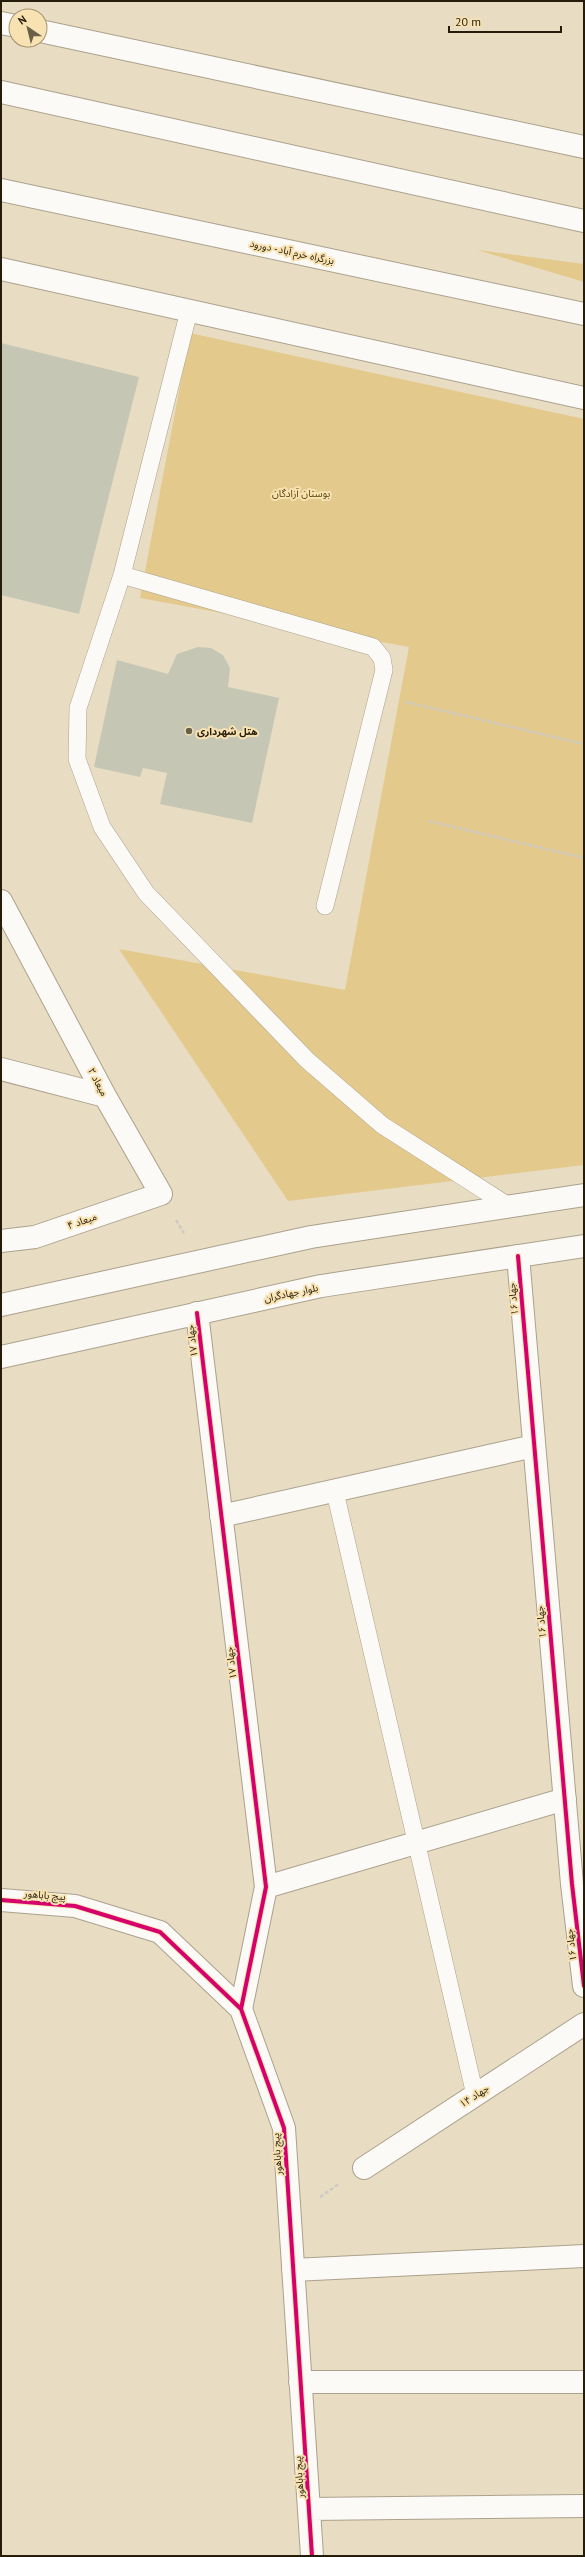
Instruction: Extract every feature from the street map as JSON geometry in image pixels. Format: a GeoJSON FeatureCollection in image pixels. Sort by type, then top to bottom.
{"type":"FeatureCollection","features":[{"type":"Feature","properties":{"kind":"main road"},"geometry":{"type":"LineString","coordinates":[[48,33],[584,147]]}},
{"type":"Feature","properties":{"kind":"main road"},"geometry":{"type":"LineString","coordinates":[[1,92],[584,221]]}},
{"type":"Feature","properties":{"kind":"main road","name":"بزرگراه خرم آباد - دورود"},"geometry":{"type":"LineString","coordinates":[[1,190],[584,314]]}},
{"type":"Feature","properties":{"kind":"main road"},"geometry":{"type":"LineString","coordinates":[[1,269],[584,398]]}},
{"type":"Feature","properties":{"kind":"main road","name":"میعاد ۲"},"geometry":{"type":"LineString","coordinates":[[1,901],[105,1096],[161,1194]]}},
{"type":"Feature","properties":{"kind":"main road"},"geometry":{"type":"LineString","coordinates":[[1,1069],[105,1096]]}},
{"type":"Feature","properties":{"kind":"main road","name":"میعاد ۴"},"geometry":{"type":"LineString","coordinates":[[1,1241],[35,1236],[161,1194]]}},
{"type":"Feature","properties":{"kind":"main road"},"geometry":{"type":"LineString","coordinates":[[1,1305],[311,1237],[584,1195]]}},
{"type":"Feature","properties":{"kind":"main road","name":"بلوار جهادگران"},"geometry":{"type":"LineString","coordinates":[[1,1357],[321,1286],[584,1247]]}},
{"type":"Feature","properties":{"kind":"main road","name":"جهاد ۱۶"},"geometry":{"type":"LineString","coordinates":[[518,1256],[565,1799],[578,1880],[584,1986]]}},
{"type":"Feature","properties":{"kind":"main road","name":"جهاد ۱۷"},"geometry":{"type":"LineString","coordinates":[[197,1313],[266,1887],[241,2009]]}},
{"type":"Feature","properties":{"kind":"main road"},"geometry":{"type":"LineString","coordinates":[[222,1516],[335,1492],[534,1446]]}},
{"type":"Feature","properties":{"kind":"main road"},"geometry":{"type":"LineString","coordinates":[[266,1887],[417,1844],[565,1799]]}},
{"type":"Feature","properties":{"kind":"main road","name":"پیچ باباهور"},"geometry":{"type":"LineString","coordinates":[[1,1900],[75,1906],[160,1932],[241,2009],[284,2128],[312,2556]]}},
{"type":"Feature","properties":{"kind":"main road","name":"جهاد ۱۴"},"geometry":{"type":"LineString","coordinates":[[364,2168],[584,2024]]}},
{"type":"Feature","properties":{"kind":"main road"},"geometry":{"type":"LineString","coordinates":[[293,2270],[584,2256]]}},
{"type":"Feature","properties":{"kind":"main road"},"geometry":{"type":"LineString","coordinates":[[300,2382],[584,2382]]}},
{"type":"Feature","properties":{"kind":"main road"},"geometry":{"type":"LineString","coordinates":[[309,2509],[584,2506]]}},
{"type":"Feature","properties":{"kind":"lane"},"geometry":{"type":"LineString","coordinates":[[189,311],[122,575],[78,708],[77,759],[102,827],[146,893],[307,1060],[382,1126],[510,1207]]}},
{"type":"Feature","properties":{"kind":"lane"},"geometry":{"type":"LineString","coordinates":[[122,575],[373,647],[382,658],[384,670],[325,906]]}},
{"type":"Feature","properties":{"kind":"lane"},"geometry":{"type":"LineString","coordinates":[[335,1492],[475,2095]]}},
{"type":"Feature","properties":{"kind":"path"},"geometry":{"type":"LineString","coordinates":[[400,700],[584,744]]}},
{"type":"Feature","properties":{"kind":"path"},"geometry":{"type":"LineString","coordinates":[[429,821],[584,858]]}},
{"type":"Feature","properties":{"kind":"path"},"geometry":{"type":"LineString","coordinates":[[161,1194],[200,1261]]}},
{"type":"Feature","properties":{"kind":"path"},"geometry":{"type":"LineString","coordinates":[[289,2217],[364,2168]]}},
{"type":"Feature","properties":{"kind":"green space"},"geometry":{"type":"Polygon","coordinates":[[[477,250],[584,264],[584,282],[477,250]]]}},
{"type":"Feature","properties":{"kind":"green space","name":"بوستان آزادگان"},"geometry":{"type":"Polygon","coordinates":[[[190,333],[584,419],[584,1165],[288,1201],[119,949],[345,990],[409,647],[140,598],[190,333]]]}},
{"type":"Feature","properties":{"kind":"building"},"geometry":{"type":"Polygon","coordinates":[[[1,343],[139,377],[79,614],[1,595],[1,343]]]}},
{"type":"Feature","properties":{"kind":"building"},"geometry":{"type":"Polygon","coordinates":[[[198,647],[211,648],[223,655],[230,668],[228,687],[279,698],[252,823],[160,804],[167,773],[143,768],[140,777],[94,767],[117,660],[168,674],[177,654],[198,647]]]}},
{"type":"Feature","properties":{"kind":"cycle path"},"geometry":{"type":"LineString","coordinates":[[518,1256],[572,1884],[584,1986]]}},
{"type":"Feature","properties":{"kind":"cycle path"},"geometry":{"type":"LineString","coordinates":[[197,1313],[266,1887],[241,2009]]}},
{"type":"Feature","properties":{"kind":"cycle path"},"geometry":{"type":"LineString","coordinates":[[1,1900],[75,1906],[160,1932],[241,2009],[284,2128],[312,2556]]}},
{"type":"Feature","properties":{"kind":"place","name":"هتل شهرداری"},"geometry":{"type":"Point","coordinates":[189,731]}}]}
